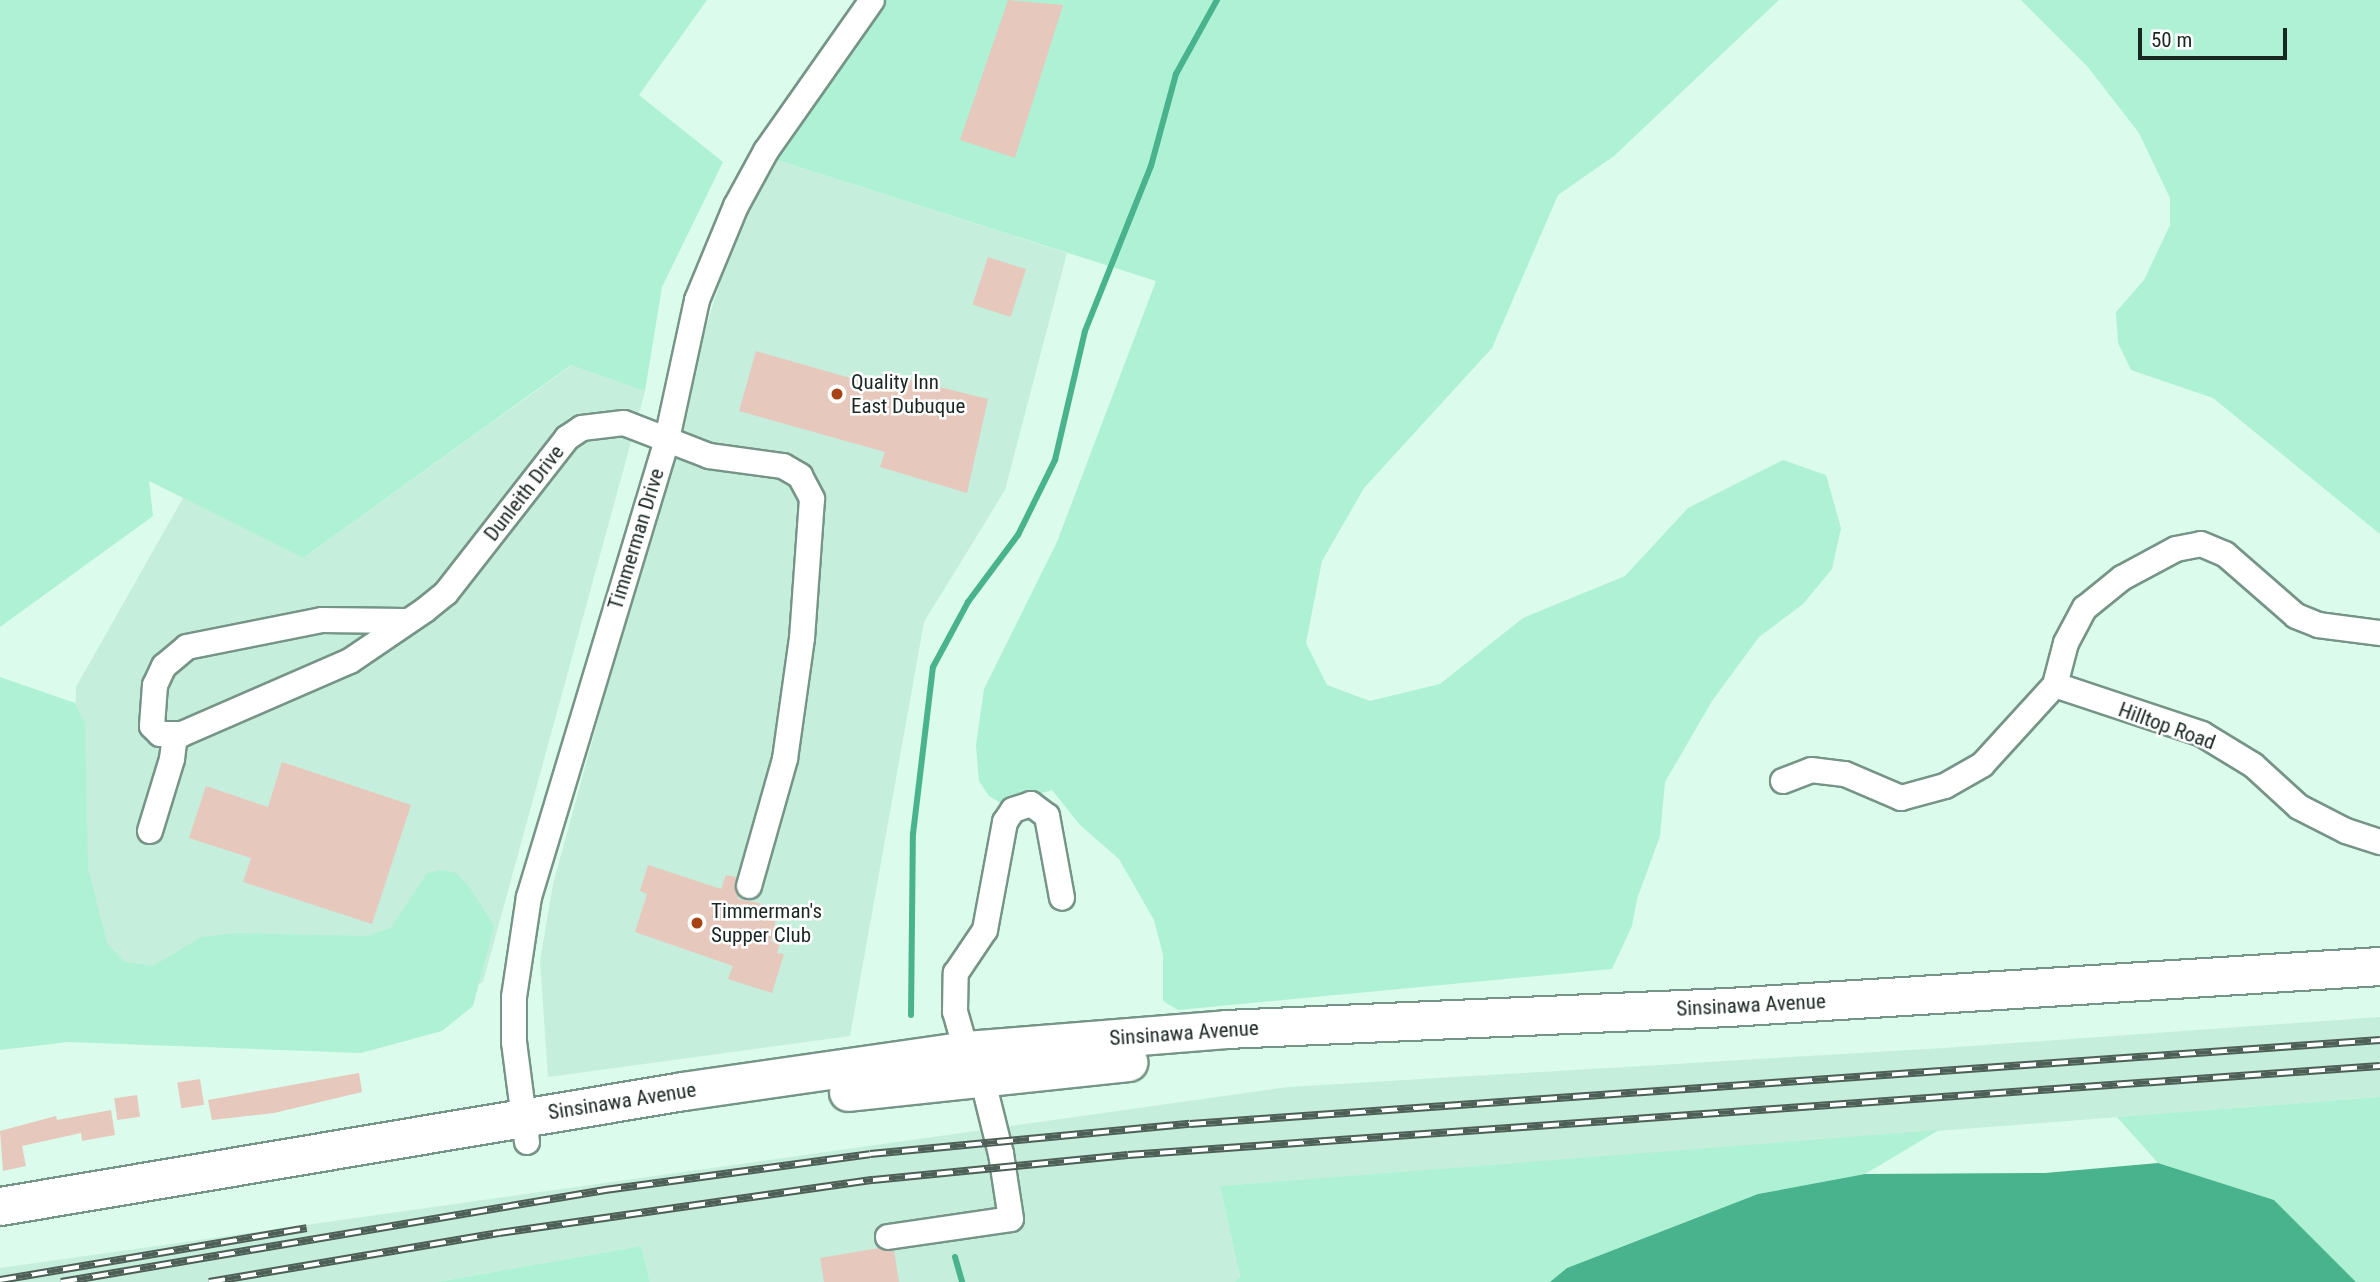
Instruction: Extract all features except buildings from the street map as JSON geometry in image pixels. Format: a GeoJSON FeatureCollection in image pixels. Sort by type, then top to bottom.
{"type":"FeatureCollection","features":[{"type":"Feature","properties":{"kind":"highway","name":"Sinsinawa Avenue"},"geometry":{"type":"LineString","coordinates":[[0,1206],[974,1063],[1226,1029],[1728,1007],[2380,966]]}},
{"type":"Feature","properties":{"kind":"highway","name":"Sinsinawa Avenue"},"geometry":{"type":"LineString","coordinates":[[974,1063],[1229,1055],[1782,1029],[2380,991]]}},
{"type":"Feature","properties":{"kind":"highway","name":"Sinsinawa Avenue"},"geometry":{"type":"LineString","coordinates":[[0,1232],[525,1130]]}},
{"type":"Feature","properties":{"kind":"street","name":"Timmerman Drive"},"geometry":{"type":"LineString","coordinates":[[525,1130],[514,997],[529,897],[667,439],[696,300],[736,206],[794,107],[872,0]]}},
{"type":"Feature","properties":{"kind":"street","name":"Dunleith Drive"},"geometry":{"type":"LineString","coordinates":[[175,734],[350,661],[446,593],[567,438],[599,422],[617,421],[709,456],[783,466],[800,476],[812,499],[802,638],[785,759],[749,886]]}},
{"type":"Feature","properties":{"kind":"street"},"geometry":{"type":"LineString","coordinates":[[1783,781],[1811,770],[1845,774],[1901,799],[1945,786],[1982,765],[2055,685],[2066,643],[2085,607],[2122,578],[2176,549],[2201,544],[2225,554],[2296,616],[2318,625],[2380,633]]}},
{"type":"Feature","properties":{"kind":"street"},"geometry":{"type":"LineString","coordinates":[[150,831],[172,759],[175,734],[160,734],[152,726],[155,685],[164,666],[187,647],[322,621],[405,621]]}},
{"type":"Feature","properties":{"kind":"street","name":"Hilltop Road"},"geometry":{"type":"LineString","coordinates":[[2055,685],[2202,734],[2253,765],[2299,807],[2346,831],[2380,842]]}},
{"type":"Feature","properties":{"kind":"street"},"geometry":{"type":"LineString","coordinates":[[888,1237],[1011,1219],[1002,1154],[956,1012],[956,973],[985,930],[1005,822],[1013,810],[1031,804],[1048,816],[1062,898]]}},
{"type":"Feature","properties":{"kind":"shaded area"},"geometry":{"type":"Polygon","coordinates":[[[0,0],[707,0],[639,95],[723,162],[662,287],[645,391],[571,365],[303,558],[149,481],[153,516],[0,627],[0,0]]]}},
{"type":"Feature","properties":{"kind":"shaded area"},"geometry":{"type":"Polygon","coordinates":[[[882,0],[1779,0],[1614,156],[1558,195],[1492,348],[1364,488],[1322,561],[1306,643],[1327,685],[1370,701],[1440,684],[1523,618],[1625,576],[1688,508],[1783,460],[1826,475],[1841,528],[1832,569],[1803,604],[1759,637],[1712,701],[1665,782],[1660,836],[1637,899],[1632,926],[1612,969],[1178,1010],[1163,1001],[1163,955],[1154,920],[1119,859],[1080,825],[1052,790],[1004,805],[989,796],[979,781],[976,745],[984,689],[1057,542],[1156,281],[771,158],[882,0]]]}},
{"type":"Feature","properties":{"kind":"shaded area"},"geometry":{"type":"Polygon","coordinates":[[[2021,0],[2380,0],[2380,534],[2213,398],[2131,370],[2118,343],[2116,312],[2144,280],[2170,225],[2170,198],[2139,133],[2087,66],[2021,0]]]}},
{"type":"Feature","properties":{"kind":"shaded area"},"geometry":{"type":"Polygon","coordinates":[[[771,158],[1067,253],[1005,490],[924,622],[850,1036],[548,1077],[540,961],[553,884],[702,341],[729,252],[771,158]]]}},
{"type":"Feature","properties":{"kind":"shaded area"},"geometry":{"type":"Polygon","coordinates":[[[572,365],[645,391],[483,982],[411,1014],[68,1042],[76,687],[183,498],[303,558],[572,365]]]}},
{"type":"Feature","properties":{"kind":"shaded area"},"geometry":{"type":"Polygon","coordinates":[[[0,677],[75,703],[85,723],[88,868],[107,943],[124,962],[153,966],[201,937],[237,933],[366,936],[391,928],[427,873],[442,870],[456,873],[470,888],[494,926],[473,1006],[442,1031],[361,1053],[68,1042],[0,1050],[0,677]]]}},
{"type":"Feature","properties":{"kind":"shaded area"},"geometry":{"type":"Polygon","coordinates":[[[2380,1017],[2380,1097],[1220,1186],[1240,1278],[1235,1282],[650,1282],[641,1246],[437,1282],[0,1282],[0,1268],[1288,1087],[1944,1048],[2380,1017]]]}},
{"type":"Feature","properties":{"kind":"shaded area"},"geometry":{"type":"Polygon","coordinates":[[[2380,1097],[2380,1282],[2356,1282],[2274,1200],[2158,1163],[2117,1117],[2380,1097]]]}},
{"type":"Feature","properties":{"kind":"shaded area"},"geometry":{"type":"Polygon","coordinates":[[[1939,1130],[1865,1174],[1758,1194],[1567,1268],[1550,1282],[1235,1282],[1240,1277],[1220,1186],[1939,1130]]]}},
{"type":"Feature","properties":{"kind":"shaded area"},"geometry":{"type":"Polygon","coordinates":[[[2158,1163],[2274,1200],[2356,1282],[1550,1282],[1567,1268],[1758,1194],[1865,1174],[2045,1173],[2158,1163]]]}},
{"type":"Feature","properties":{"kind":"shaded area"},"geometry":{"type":"Polygon","coordinates":[[[641,1246],[650,1282],[437,1282],[641,1246]]]}},
{"type":"Feature","properties":{"kind":"waterway"},"geometry":{"type":"LineString","coordinates":[[911,1015],[913,834],[933,667],[968,602],[1018,535],[1055,460],[1085,331],[1151,166],[1176,74],[1217,0]]}},
{"type":"Feature","properties":{"kind":"waterway"},"geometry":{"type":"LineString","coordinates":[[955,1257],[962,1282]]}},
{"type":"Feature","properties":{"kind":"railway"},"geometry":{"type":"LineString","coordinates":[[61,1282],[605,1190],[870,1154],[1190,1124],[2380,1040]]}},
{"type":"Feature","properties":{"kind":"railway"},"geometry":{"type":"LineString","coordinates":[[209,1282],[499,1233],[873,1180],[1128,1155],[2380,1066]]}},
{"type":"Feature","properties":{"kind":"railway"},"geometry":{"type":"LineString","coordinates":[[0,1280],[307,1228]]}},
{"type":"Feature","properties":{"kind":"place","name":"Quality Inn East Dubuque"},"geometry":{"type":"Point","coordinates":[837,394]}},
{"type":"Feature","properties":{"kind":"place","name":"Timmerman's Supper Club"},"geometry":{"type":"Point","coordinates":[697,923]}}]}
